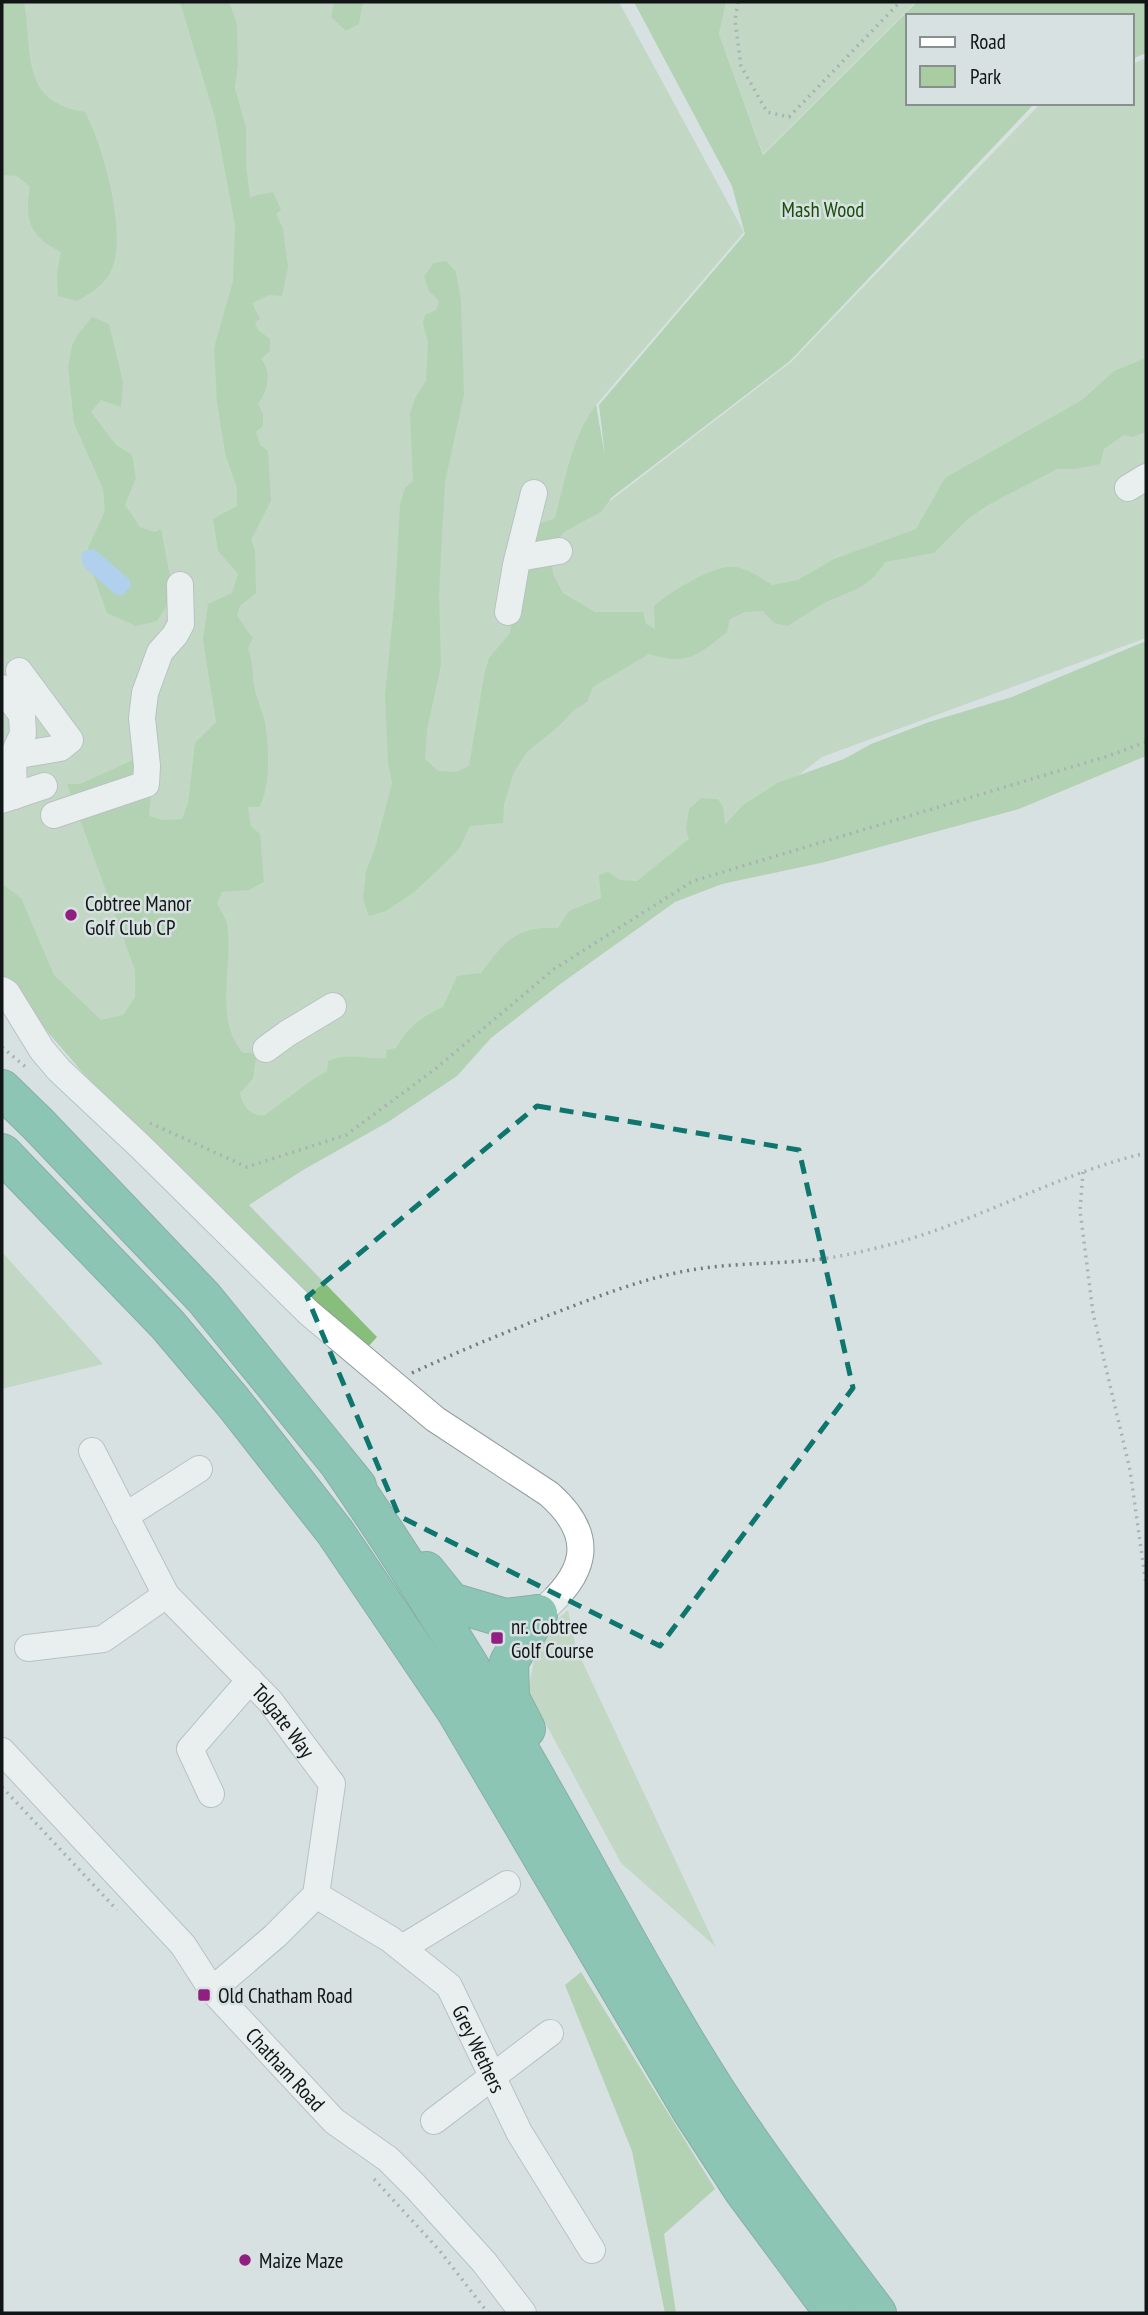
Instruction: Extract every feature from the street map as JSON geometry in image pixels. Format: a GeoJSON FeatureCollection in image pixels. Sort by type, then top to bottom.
{"type":"FeatureCollection","features":[{"type":"Feature","properties":{"kind":"highway"},"geometry":{"type":"LineString","coordinates":[[2,1089],[204,1298],[451,1602],[505,1618],[538,1614]]}},
{"type":"Feature","properties":{"kind":"highway"},"geometry":{"type":"LineString","coordinates":[[2,1153],[167,1324],[233,1402],[335,1532],[397,1621],[470,1735],[691,2110],[743,2190],[834,2313]]}},
{"type":"Feature","properties":{"kind":"highway"},"geometry":{"type":"LineString","coordinates":[[2,1177],[121,1274]]}},
{"type":"Feature","properties":{"kind":"highway"},"geometry":{"type":"LineString","coordinates":[[341,1467],[390,1539],[506,1726],[652,1985],[716,2090],[790,2199],[877,2313]]}},
{"type":"Feature","properties":{"kind":"highway"},"geometry":{"type":"LineString","coordinates":[[538,1614],[509,1662],[510,1698],[612,1890],[652,1985]]}},
{"type":"Feature","properties":{"kind":"street"},"geometry":{"type":"LineString","coordinates":[[508,612],[534,493]]}},
{"type":"Feature","properties":{"kind":"street"},"geometry":{"type":"LineString","coordinates":[[518,558],[559,551]]}},
{"type":"Feature","properties":{"kind":"street"},"geometry":{"type":"LineString","coordinates":[[54,815],[146,784],[142,718],[145,693],[160,652],[181,624],[180,585]]}},
{"type":"Feature","properties":{"kind":"street"},"geometry":{"type":"LineString","coordinates":[[10,680],[75,738],[60,748],[13,756]]}},
{"type":"Feature","properties":{"kind":"street"},"geometry":{"type":"LineString","coordinates":[[10,680],[22,715],[23,734],[13,756],[8,798],[44,786]]}},
{"type":"Feature","properties":{"kind":"street"},"geometry":{"type":"LineString","coordinates":[[2,990],[7,993],[42,1050],[59,1070],[308,1312],[435,1419],[549,1494],[564,1507],[573,1519],[578,1537],[578,1566],[570,1583],[538,1614]]}},
{"type":"Feature","properties":{"kind":"street"},"geometry":{"type":"LineString","coordinates":[[266,1049],[288,1032],[333,1006]]}},
{"type":"Feature","properties":{"kind":"street","name":"Tolgate Way"},"geometry":{"type":"LineString","coordinates":[[92,1451],[166,1595],[270,1700],[332,1784],[316,1895]]}},
{"type":"Feature","properties":{"kind":"street"},"geometry":{"type":"LineString","coordinates":[[125,1516],[200,1469]]}},
{"type":"Feature","properties":{"kind":"street"},"geometry":{"type":"LineString","coordinates":[[28,1648],[103,1639],[166,1595]]}},
{"type":"Feature","properties":{"kind":"street"},"geometry":{"type":"LineString","coordinates":[[211,1794],[190,1749],[250,1680]]}},
{"type":"Feature","properties":{"kind":"street","name":"Chatham Road"},"geometry":{"type":"LineString","coordinates":[[2,1751],[183,1945],[212,1990],[334,2121],[388,2159],[415,2186],[484,2262],[523,2313]]}},
{"type":"Feature","properties":{"kind":"street"},"geometry":{"type":"LineString","coordinates":[[402,1948],[507,1884]]}},
{"type":"Feature","properties":{"kind":"street"},"geometry":{"type":"LineString","coordinates":[[212,1990],[275,1936],[316,1895]]}},
{"type":"Feature","properties":{"kind":"street","name":"Grey Wethers"},"geometry":{"type":"LineString","coordinates":[[316,1895],[402,1948],[449,1986],[519,2132],[592,2250]]}},
{"type":"Feature","properties":{"kind":"street"},"geometry":{"type":"LineString","coordinates":[[434,2121],[550,2033]]}},
{"type":"Feature","properties":{"kind":"path"},"geometry":{"type":"LineString","coordinates":[[738,2],[736,20],[741,66],[767,112],[789,117],[900,2]]}},
{"type":"Feature","properties":{"kind":"path"},"geometry":{"type":"LineString","coordinates":[[140,1119],[247,1167],[346,1135],[434,1070],[554,969],[693,880],[967,799],[1146,742]]}},
{"type":"Feature","properties":{"kind":"path"},"geometry":{"type":"LineString","coordinates":[[393,1382],[465,1348],[645,1280],[692,1270],[815,1260],[855,1253],[944,1228],[1014,1197],[1107,1162],[1146,1153]]}},
{"type":"Feature","properties":{"kind":"path"},"geometry":{"type":"LineString","coordinates":[[1083,1172],[1080,1210],[1093,1313],[1130,1470],[1146,1584]]}},
{"type":"Feature","properties":{"kind":"path"},"geometry":{"type":"LineString","coordinates":[[2,1787],[119,1912]]}},
{"type":"Feature","properties":{"kind":"path"},"geometry":{"type":"LineString","coordinates":[[368,2172],[440,2251],[488,2313]]}},
{"type":"Feature","properties":{"kind":"highlighted area"},"geometry":{"type":"Polygon","coordinates":[[[537,1106],[799,1150],[853,1388],[660,1646],[399,1516],[307,1297],[537,1106]]]}},
{"type":"Feature","properties":{"kind":"green space"},"geometry":{"type":"Polygon","coordinates":[[[2,2],[619,2],[744,232],[596,405],[610,501],[791,362],[1039,105],[1134,105],[1134,63],[1146,58],[1146,638],[822,757],[249,1205],[2,963],[2,2]]]}},
{"type":"Feature","properties":{"kind":"green space"},"geometry":{"type":"Polygon","coordinates":[[[2,2],[24,2],[30,56],[39,86],[49,97],[64,106],[85,112],[100,147],[106,170],[116,220],[114,263],[104,282],[77,301],[58,296],[57,273],[61,252],[42,240],[32,226],[28,209],[30,187],[17,176],[2,175],[2,2]]]}},
{"type":"Feature","properties":{"kind":"green space"},"geometry":{"type":"Polygon","coordinates":[[[180,2],[230,4],[237,24],[238,64],[235,88],[246,128],[250,198],[273,192],[281,210],[276,214],[283,228],[288,267],[282,296],[270,295],[252,303],[260,319],[255,322],[258,330],[270,339],[270,351],[261,359],[268,376],[266,388],[258,404],[263,414],[263,426],[256,432],[260,445],[268,451],[271,501],[251,540],[255,550],[256,593],[240,606],[237,616],[253,638],[248,648],[266,731],[266,789],[259,807],[248,807],[251,826],[260,834],[264,882],[249,890],[222,892],[217,903],[227,923],[226,991],[229,1024],[243,1053],[252,1053],[256,1057],[253,1079],[240,1093],[243,1103],[252,1113],[265,1115],[327,1071],[328,1061],[350,1057],[386,1058],[386,1050],[396,1048],[416,1023],[443,1007],[457,976],[481,973],[497,952],[513,938],[532,929],[558,928],[569,911],[601,898],[599,875],[608,872],[620,880],[637,881],[689,839],[686,829],[689,809],[701,798],[718,799],[723,807],[725,825],[743,805],[777,783],[844,759],[871,744],[929,722],[1012,697],[1146,641],[1146,756],[1019,809],[825,862],[722,884],[675,902],[559,985],[491,1038],[457,1076],[388,1122],[303,1170],[249,1205],[377,1337],[366,1349],[189,1181],[83,1073],[2,979],[2,884],[21,898],[54,975],[101,1020],[123,1015],[135,997],[135,970],[67,784],[80,784],[144,755],[152,786],[149,816],[163,820],[182,819],[188,803],[195,743],[216,722],[203,640],[208,604],[232,593],[238,574],[218,551],[213,519],[237,506],[237,488],[225,453],[217,402],[214,348],[233,281],[235,225],[215,118],[180,2]]]}},
{"type":"Feature","properties":{"kind":"green space"},"geometry":{"type":"Polygon","coordinates":[[[334,2],[363,2],[359,24],[346,31],[331,17],[334,2]]]}},
{"type":"Feature","properties":{"kind":"green space","name":"Mash Wood"},"geometry":{"type":"Polygon","coordinates":[[[634,2],[726,2],[719,34],[763,155],[917,2],[1146,2],[1146,53],[1134,58],[1134,14],[906,14],[906,105],[1033,105],[790,361],[611,498],[601,512],[564,532],[551,548],[553,574],[563,593],[595,612],[643,612],[646,624],[655,629],[654,606],[669,594],[709,572],[727,567],[739,568],[772,585],[798,580],[834,559],[916,529],[945,478],[1082,400],[1114,371],[1146,358],[1146,432],[1133,437],[1124,435],[1104,449],[1100,464],[1076,469],[1057,469],[988,505],[968,519],[934,553],[885,562],[864,585],[821,605],[788,626],[774,623],[763,611],[745,612],[730,619],[727,632],[699,653],[683,659],[649,654],[593,687],[587,702],[574,710],[527,752],[514,772],[504,804],[503,823],[470,826],[459,849],[413,893],[386,911],[369,916],[363,899],[366,871],[375,848],[392,783],[388,763],[385,695],[400,505],[405,488],[413,481],[410,413],[415,398],[426,381],[428,342],[423,323],[425,315],[436,310],[439,301],[429,291],[424,276],[434,263],[446,261],[456,272],[461,300],[464,395],[445,482],[439,593],[441,665],[427,730],[425,759],[438,771],[456,772],[469,766],[489,658],[510,633],[531,527],[555,518],[570,459],[581,431],[596,405],[605,456],[599,405],[745,234],[732,186],[634,2]]]}},
{"type":"Feature","properties":{"kind":"green space"},"geometry":{"type":"Polygon","coordinates":[[[726,2],[916,2],[763,154],[719,34],[726,2]]]}},
{"type":"Feature","properties":{"kind":"green space"},"geometry":{"type":"Polygon","coordinates":[[[92,317],[109,324],[123,382],[121,407],[101,400],[91,412],[116,445],[132,455],[136,478],[125,505],[140,527],[155,532],[161,529],[171,581],[169,602],[157,621],[136,626],[107,613],[90,566],[88,548],[105,511],[103,489],[74,423],[68,367],[72,346],[92,317]]]}},
{"type":"Feature","properties":{"kind":"green space"},"geometry":{"type":"Polygon","coordinates":[[[2,1252],[103,1364],[2,1389],[2,1252]]]}},
{"type":"Feature","properties":{"kind":"green space"},"geometry":{"type":"Polygon","coordinates":[[[568,1610],[576,1648],[716,1947],[621,1863],[528,1691],[539,1635],[568,1610]]]}},
{"type":"Feature","properties":{"kind":"green space"},"geometry":{"type":"Polygon","coordinates":[[[581,1972],[715,2189],[664,2234],[676,2313],[665,2313],[632,2151],[565,1985],[581,1972]]]}},
{"type":"Feature","properties":{"kind":"water"},"geometry":{"type":"Polygon","coordinates":[[[94,549],[129,579],[131,586],[122,596],[115,594],[83,566],[81,554],[94,549]]]}},
{"type":"Feature","properties":{"kind":"place","name":"Cobtree Manor Golf Club CP"},"geometry":{"type":"Point","coordinates":[71,915]}},
{"type":"Feature","properties":{"kind":"place","name":"nr. Cobtree Golf Course"},"geometry":{"type":"Point","coordinates":[497,1638]}},
{"type":"Feature","properties":{"kind":"place","name":"Old Chatham Road"},"geometry":{"type":"Point","coordinates":[204,1995]}},
{"type":"Feature","properties":{"kind":"place","name":"Maize Maze"},"geometry":{"type":"Point","coordinates":[245,2260]}}]}
